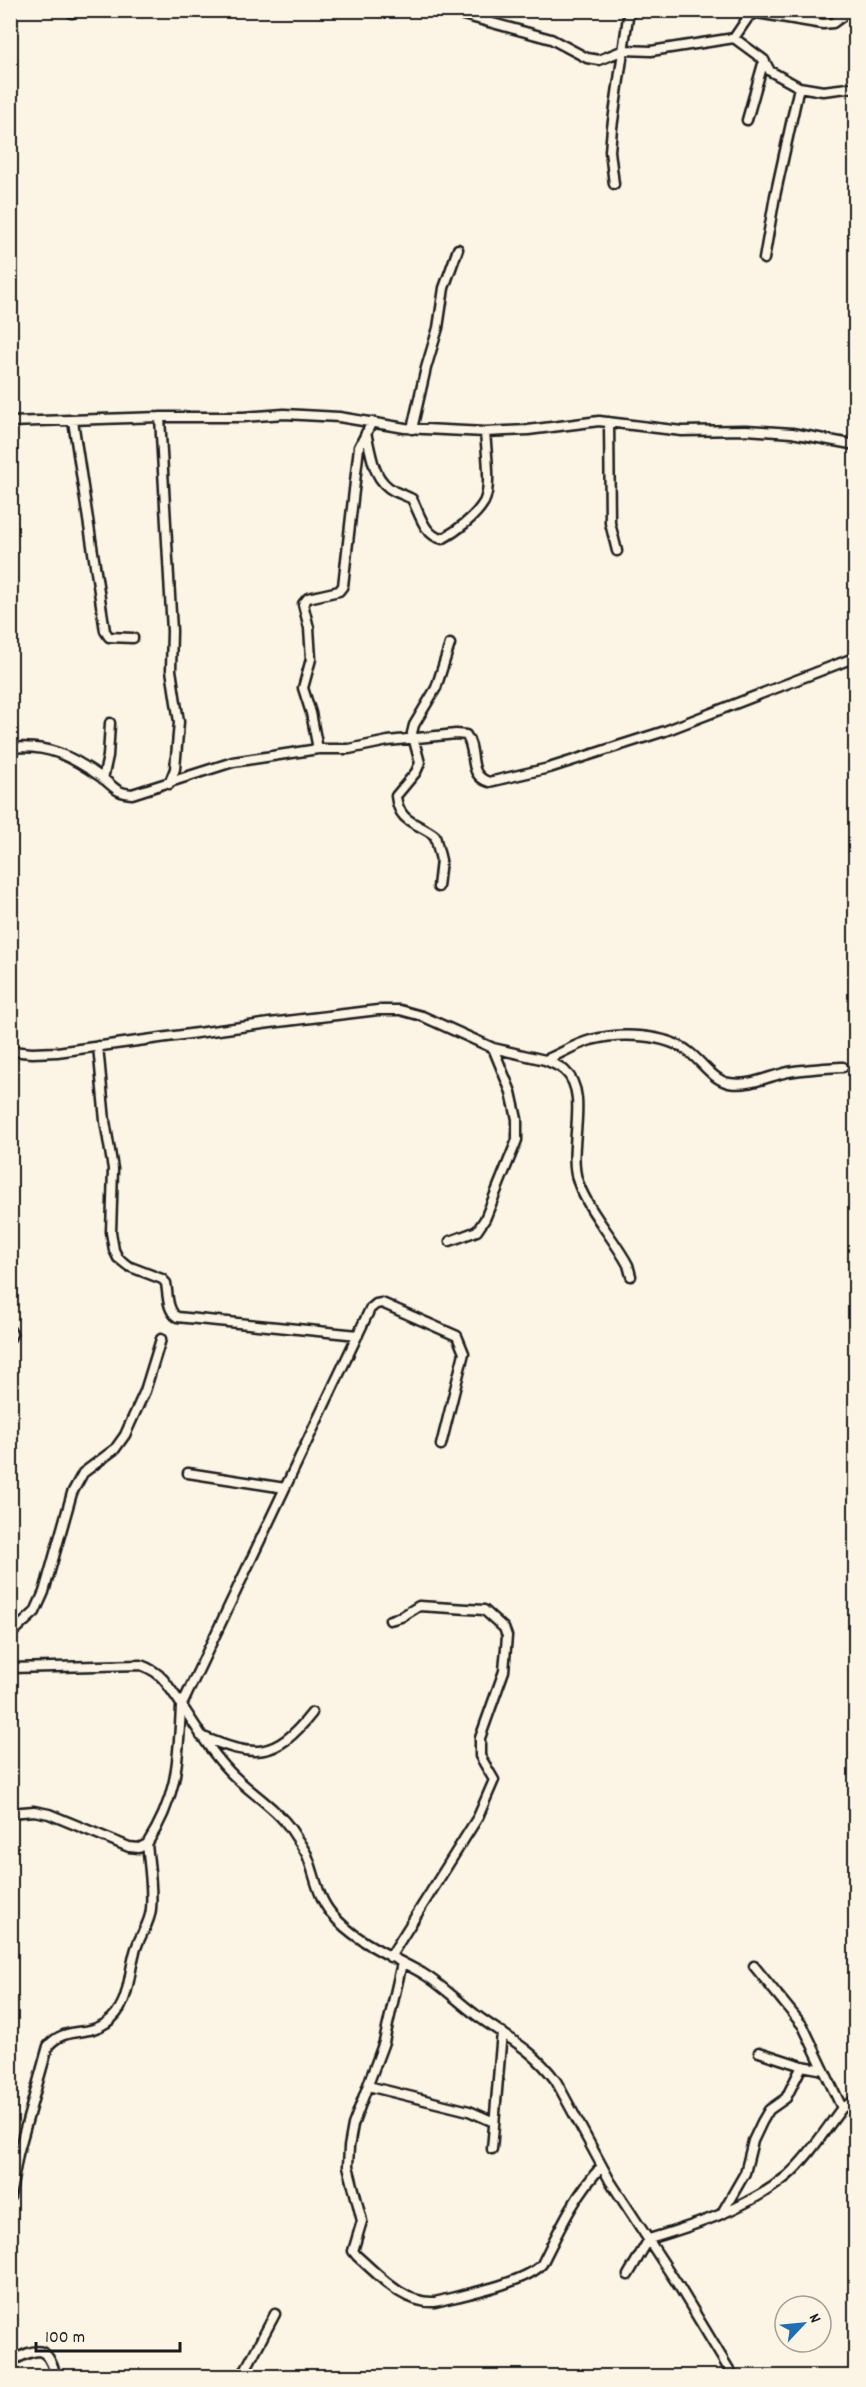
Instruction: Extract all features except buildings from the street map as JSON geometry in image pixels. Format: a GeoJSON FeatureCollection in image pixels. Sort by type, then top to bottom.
{"type":"FeatureCollection","features":[{"type":"Feature","properties":{"kind":"street"},"geometry":{"type":"LineString","coordinates":[[445,10],[551,39],[587,58],[599,60],[624,50],[651,51],[734,38],[764,60],[770,70],[799,87],[823,91],[855,87]]}},
{"type":"Feature","properties":{"kind":"street"},"geometry":{"type":"LineString","coordinates":[[614,184],[610,151],[629,10]]}},
{"type":"Feature","properties":{"kind":"street"},"geometry":{"type":"LineString","coordinates":[[734,38],[749,16],[757,13],[823,24],[833,23],[851,10]]}},
{"type":"Feature","properties":{"kind":"street"},"geometry":{"type":"LineString","coordinates":[[747,120],[764,60]]}},
{"type":"Feature","properties":{"kind":"street"},"geometry":{"type":"LineString","coordinates":[[764,259],[799,87]]}},
{"type":"Feature","properties":{"kind":"street"},"geometry":{"type":"LineString","coordinates":[[412,429],[438,328],[444,288],[458,249]]}},
{"type":"Feature","properties":{"kind":"street"},"geometry":{"type":"LineString","coordinates":[[10,422],[243,417],[284,414],[339,417],[412,429],[485,432],[528,430],[599,421],[682,432],[746,430],[792,433],[855,445]]}},
{"type":"Feature","properties":{"kind":"street"},"geometry":{"type":"LineString","coordinates":[[160,417],[172,631],[171,670],[179,722],[175,769],[169,784]]}},
{"type":"Feature","properties":{"kind":"street"},"geometry":{"type":"LineString","coordinates":[[73,420],[105,631],[109,637],[114,639],[133,638]]}},
{"type":"Feature","properties":{"kind":"street"},"geometry":{"type":"LineString","coordinates":[[318,749],[312,713],[303,688],[311,659],[309,628],[303,604],[308,598],[339,591],[343,586],[359,447],[372,422]]}},
{"type":"Feature","properties":{"kind":"street"},"geometry":{"type":"LineString","coordinates":[[609,422],[610,523],[617,551]]}},
{"type":"Feature","properties":{"kind":"street"},"geometry":{"type":"LineString","coordinates":[[366,433],[371,462],[376,474],[394,491],[412,499],[430,533],[442,539],[458,528],[484,502],[487,495],[485,432]]}},
{"type":"Feature","properties":{"kind":"street"},"geometry":{"type":"LineString","coordinates":[[438,886],[441,860],[435,836],[413,825],[402,814],[397,806],[396,796],[416,772],[420,763],[412,733],[414,725],[436,688],[450,644]]}},
{"type":"Feature","properties":{"kind":"street"},"geometry":{"type":"LineString","coordinates":[[10,748],[46,749],[68,755],[120,793],[132,794],[233,762],[318,749],[349,749],[414,738],[466,735],[471,741],[474,770],[480,779],[489,782],[549,768],[665,731],[855,657]]}},
{"type":"Feature","properties":{"kind":"street"},"geometry":{"type":"LineString","coordinates":[[103,779],[108,756],[110,723]]}},
{"type":"Feature","properties":{"kind":"street"},"geometry":{"type":"LineString","coordinates":[[10,1051],[57,1052],[378,1010],[400,1010],[422,1016],[493,1048],[545,1060],[564,1069],[572,1078],[578,1110],[573,1143],[578,1182],[589,1205],[628,1265],[631,1276]]}},
{"type":"Feature","properties":{"kind":"street"},"geometry":{"type":"LineString","coordinates":[[545,1060],[574,1045],[593,1039],[657,1038],[672,1042],[689,1052],[715,1076],[727,1083],[741,1084],[787,1072],[843,1067]]}},
{"type":"Feature","properties":{"kind":"street"},"geometry":{"type":"LineString","coordinates":[[98,1046],[105,1121],[113,1169],[111,1232],[118,1258],[128,1266],[162,1279],[166,1283],[169,1306],[177,1317],[358,1335]]}},
{"type":"Feature","properties":{"kind":"street"},"geometry":{"type":"LineString","coordinates":[[450,1241],[477,1231],[485,1219],[517,1140],[517,1119],[511,1092],[493,1048]]}},
{"type":"Feature","properties":{"kind":"street"},"geometry":{"type":"LineString","coordinates":[[10,2197],[18,2154],[48,2046],[61,2034],[87,2031],[106,2023],[116,2014],[127,1992],[137,1944],[150,1920],[152,1906],[147,1844],[171,1797],[174,1786],[179,1753],[181,1707],[370,1309],[376,1304],[382,1303],[457,1336],[464,1353],[441,1444]]}},
{"type":"Feature","properties":{"kind":"street"},"geometry":{"type":"LineString","coordinates":[[10,1330],[12,1334],[10,1338]]}},
{"type":"Feature","properties":{"kind":"street"},"geometry":{"type":"LineString","coordinates":[[10,1635],[35,1612],[44,1592],[72,1493],[82,1473],[115,1449],[125,1435],[145,1391],[161,1340]]}},
{"type":"Feature","properties":{"kind":"street"},"geometry":{"type":"LineString","coordinates":[[188,1473],[285,1488]]}},
{"type":"Feature","properties":{"kind":"street"},"geometry":{"type":"LineString","coordinates":[[390,1620],[401,1617],[419,1606],[484,1610],[496,1618],[507,1636],[504,1671],[480,1738],[480,1756],[494,1780],[492,1789],[478,1817],[390,1957]]}},
{"type":"Feature","properties":{"kind":"street"},"geometry":{"type":"LineString","coordinates":[[10,1668],[141,1665],[151,1669],[162,1678],[201,1736],[230,1771],[291,1828],[307,1855],[320,1894],[344,1928],[448,1991],[476,2015],[532,2053],[550,2073],[602,2166],[733,2376]]}},
{"type":"Feature","properties":{"kind":"street"},"geometry":{"type":"LineString","coordinates":[[201,1736],[253,1752],[270,1750],[299,1730],[312,1713]]}},
{"type":"Feature","properties":{"kind":"street"},"geometry":{"type":"LineString","coordinates":[[10,1813],[42,1812],[129,1847],[139,1848],[147,1844]]}},
{"type":"Feature","properties":{"kind":"street"},"geometry":{"type":"LineString","coordinates":[[402,1963],[384,2042],[353,2124],[349,2147],[348,2166],[362,2221],[353,2251],[397,2290],[411,2299],[425,2303],[521,2278],[536,2271],[542,2264],[569,2208],[602,2166]]}},
{"type":"Feature","properties":{"kind":"street"},"geometry":{"type":"LineString","coordinates":[[754,1966],[803,2026],[842,2108]]}},
{"type":"Feature","properties":{"kind":"street"},"geometry":{"type":"LineString","coordinates":[[492,2149],[502,2032]]}},
{"type":"Feature","properties":{"kind":"street"},"geometry":{"type":"LineString","coordinates":[[759,2052],[802,2066],[824,2070]]}},
{"type":"Feature","properties":{"kind":"street"},"geometry":{"type":"LineString","coordinates":[[722,2214],[745,2173],[753,2141],[762,2122],[769,2110],[786,2098],[802,2066]]}},
{"type":"Feature","properties":{"kind":"street"},"geometry":{"type":"LineString","coordinates":[[368,2086],[469,2111],[495,2122]]}},
{"type":"Feature","properties":{"kind":"street"},"geometry":{"type":"LineString","coordinates":[[628,2275],[649,2239],[722,2214],[788,2176],[842,2108],[855,2100]]}},
{"type":"Feature","properties":{"kind":"street"},"geometry":{"type":"LineString","coordinates":[[242,2376],[275,2314]]}},
{"type":"Feature","properties":{"kind":"street"},"geometry":{"type":"LineString","coordinates":[[10,2361],[28,2352],[40,2350],[47,2354],[56,2376]]}}]}
